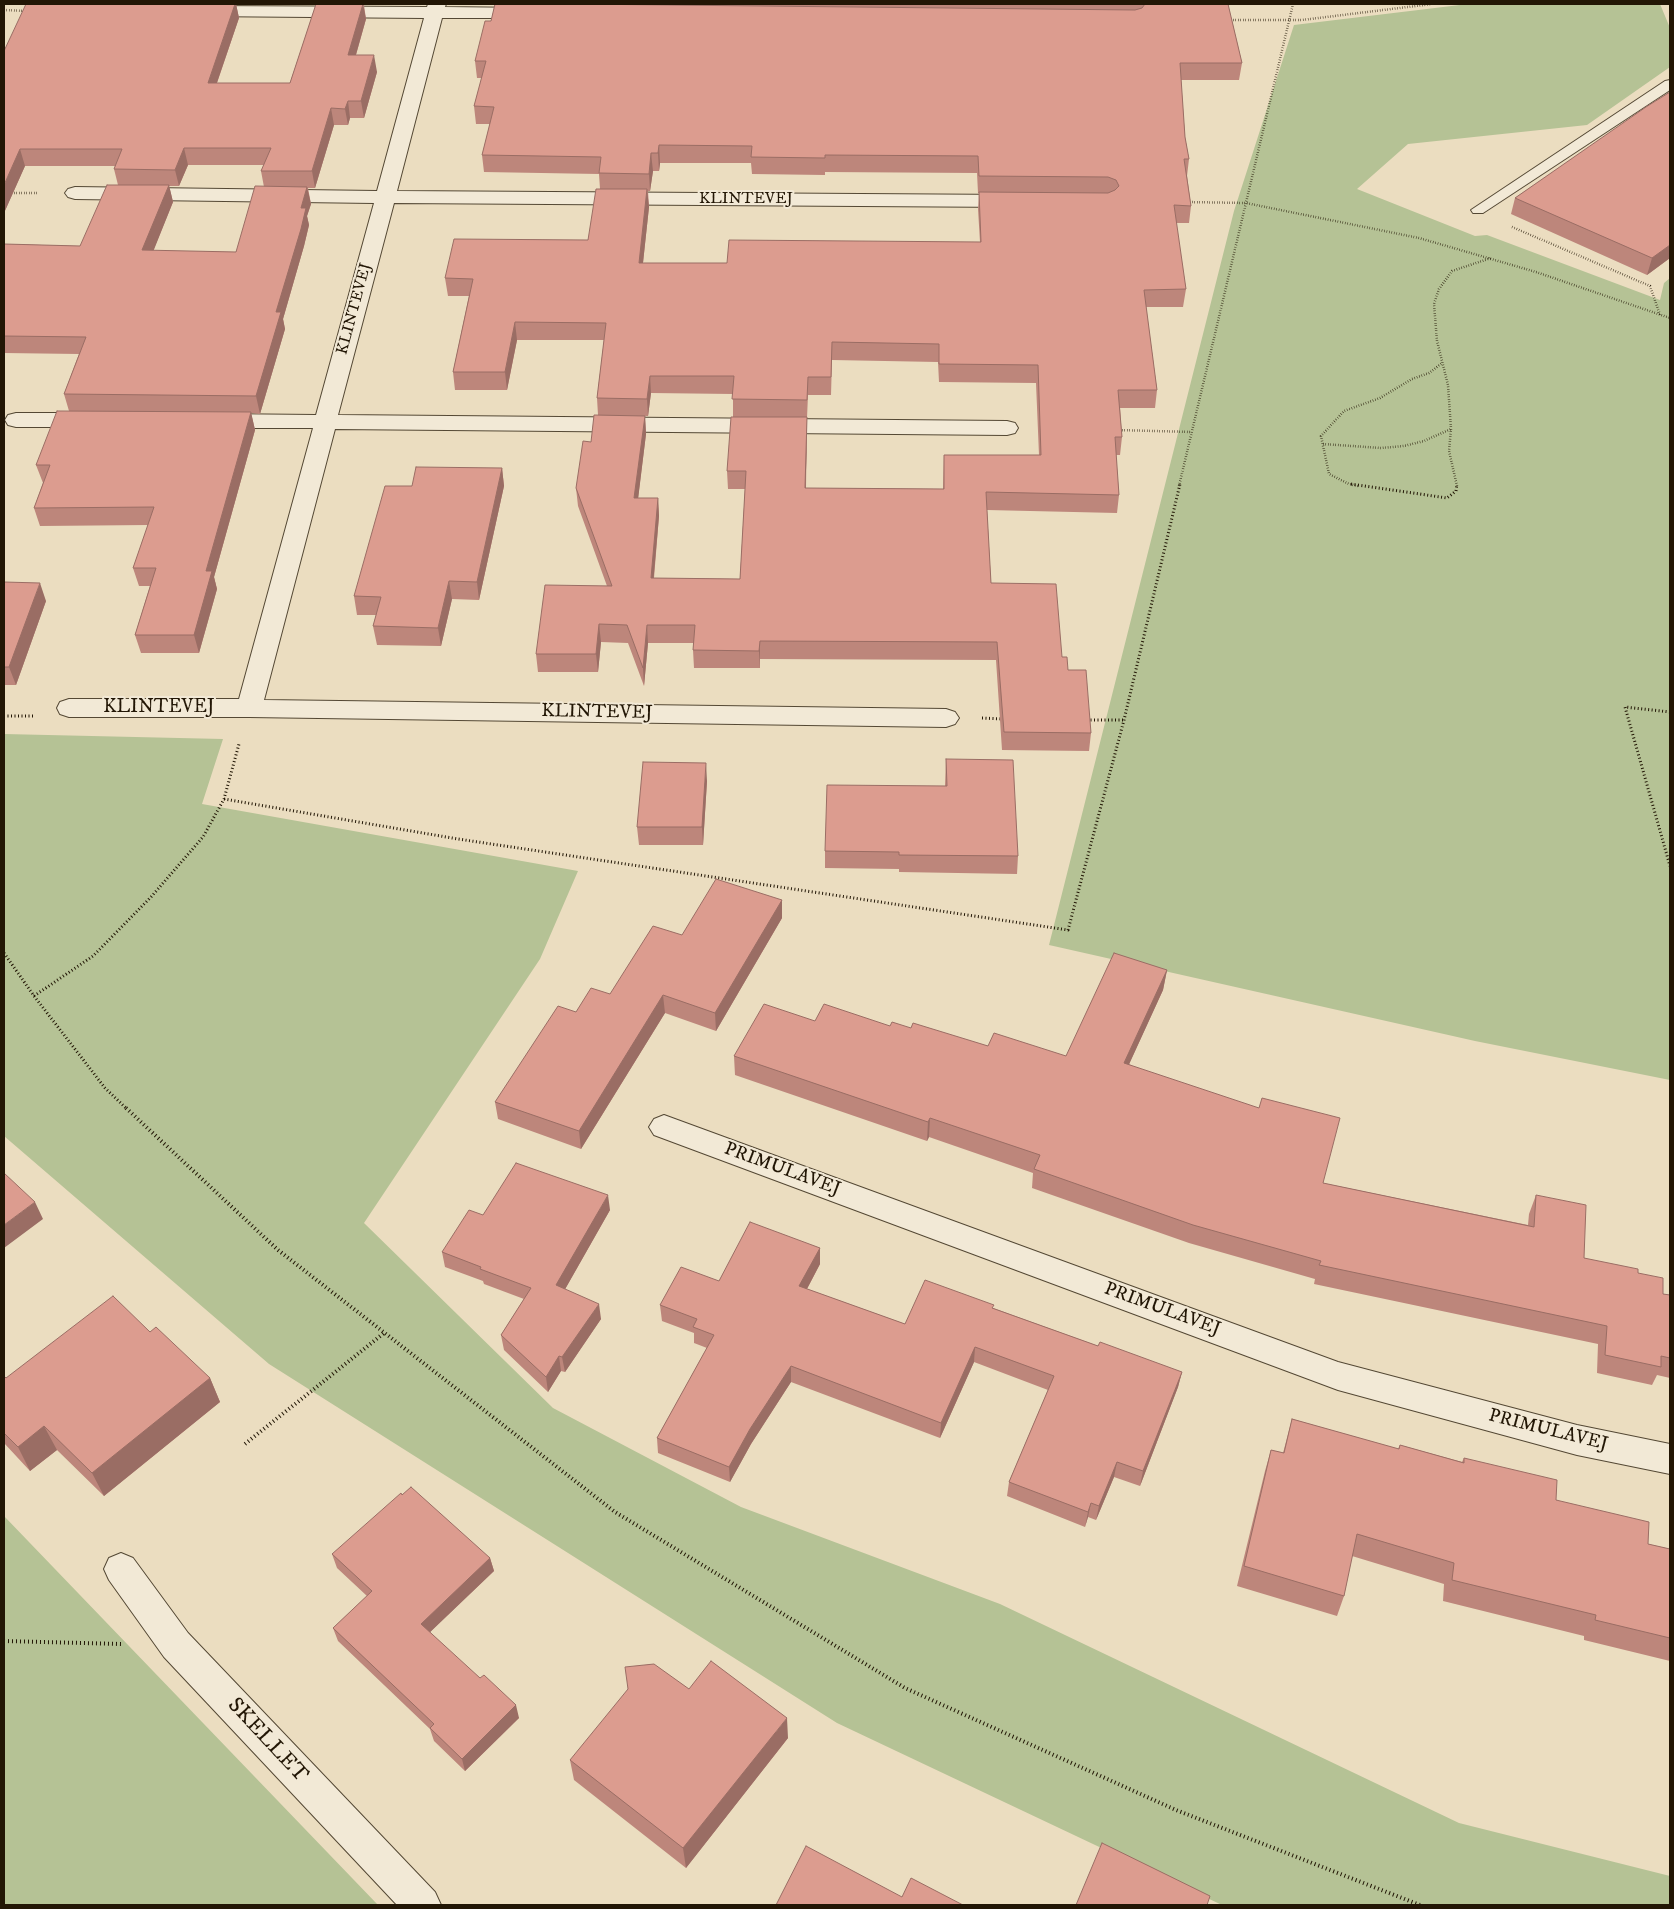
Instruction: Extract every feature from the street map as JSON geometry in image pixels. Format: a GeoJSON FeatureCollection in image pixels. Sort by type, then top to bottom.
{"type":"FeatureCollection","features":[{"type":"Feature","properties":{"kind":"street"},"geometry":{"type":"LineString","coordinates":[[180,11],[436,8],[544,13]]}},
{"type":"Feature","properties":{"kind":"street","name":"KLINTEVEJ"},"geometry":{"type":"LineString","coordinates":[[249,708],[436,8]]}},
{"type":"Feature","properties":{"kind":"street","name":"KLINTEVEJ"},"geometry":{"type":"LineString","coordinates":[[75,193],[1037,201]]}},
{"type":"Feature","properties":{"kind":"street"},"geometry":{"type":"LineString","coordinates":[[16,420],[116,420]]}},
{"type":"Feature","properties":{"kind":"street"},"geometry":{"type":"LineString","coordinates":[[196,421],[1007,428]]}},
{"type":"Feature","properties":{"kind":"street","name":"KLINTEVEJ"},"geometry":{"type":"LineString","coordinates":[[70,708],[249,708],[946,718]]}},
{"type":"Feature","properties":{"kind":"street","name":"PRIMULAVEJ"},"geometry":{"type":"LineString","coordinates":[[664,1127],[1338,1376],[1577,1440],[1670,1459]]}},
{"type":"Feature","properties":{"kind":"street","name":"SKELLET"},"geometry":{"type":"LineString","coordinates":[[122,1569],[176,1645],[422,1905]]}},
{"type":"Feature","properties":{"kind":"lane"},"geometry":{"type":"LineString","coordinates":[[1478,210],[1670,84]]}},
{"type":"Feature","properties":{"kind":"path"},"geometry":{"type":"LineString","coordinates":[[224,799],[458,838],[1068,930],[1124,720],[1293,4]]}},
{"type":"Feature","properties":{"kind":"path"},"geometry":{"type":"LineString","coordinates":[[1221,20],[1289,20],[1432,4]]}},
{"type":"Feature","properties":{"kind":"path"},"geometry":{"type":"LineString","coordinates":[[4,10],[33,10]]}},
{"type":"Feature","properties":{"kind":"path"},"geometry":{"type":"LineString","coordinates":[[1186,202],[1246,203],[1419,238],[1536,272],[1670,318]]}},
{"type":"Feature","properties":{"kind":"path"},"geometry":{"type":"LineString","coordinates":[[1478,210],[1540,240],[1650,286],[1660,315]]}},
{"type":"Feature","properties":{"kind":"path"},"geometry":{"type":"LineString","coordinates":[[1442,363],[1429,373],[1412,379],[1380,398],[1344,411],[1322,436],[1329,474],[1349,484],[1446,498],[1456,491],[1457,481],[1449,451],[1451,429],[1448,385],[1437,341],[1434,304],[1439,289],[1452,271],[1491,258]]}},
{"type":"Feature","properties":{"kind":"path"},"geometry":{"type":"LineString","coordinates":[[1323,444],[1381,448],[1404,446],[1424,441],[1451,429]]}},
{"type":"Feature","properties":{"kind":"path"},"geometry":{"type":"LineString","coordinates":[[1114,430],[1192,432]]}},
{"type":"Feature","properties":{"kind":"path"},"geometry":{"type":"LineString","coordinates":[[1670,712],[1625,707],[1670,866]]}},
{"type":"Feature","properties":{"kind":"path"},"geometry":{"type":"LineString","coordinates":[[34,996],[93,956],[151,896],[203,837],[224,799],[249,708]]}},
{"type":"Feature","properties":{"kind":"path"},"geometry":{"type":"LineString","coordinates":[[946,718],[1005,719]]}},
{"type":"Feature","properties":{"kind":"path"},"geometry":{"type":"LineString","coordinates":[[1084,720],[1124,720]]}},
{"type":"Feature","properties":{"kind":"path"},"geometry":{"type":"LineString","coordinates":[[4,953],[34,996],[105,1088],[278,1250],[615,1512],[905,1688],[1176,1810],[1420,1905]]}},
{"type":"Feature","properties":{"kind":"path"},"geometry":{"type":"LineString","coordinates":[[245,1444],[384,1333]]}},
{"type":"Feature","properties":{"kind":"path"},"geometry":{"type":"LineString","coordinates":[[4,1641],[176,1645]]}},
{"type":"Feature","properties":{"kind":"green space"},"geometry":{"type":"Polygon","coordinates":[[[1468,4],[1660,4],[1670,28],[1670,67],[1587,125],[1408,144],[1357,189],[1475,236],[1487,235],[1660,300],[1664,283],[1670,278],[1670,1080],[1475,1041],[1049,945],[1234,211],[1294,25],[1468,4]]]}},
{"type":"Feature","properties":{"kind":"green space"},"geometry":{"type":"Polygon","coordinates":[[[4,734],[223,739],[202,804],[578,871],[540,959],[364,1223],[553,1408],[741,1507],[1000,1604],[1459,1823],[1670,1876],[1670,1905],[1222,1905],[837,1723],[269,1364],[4,1136],[4,734]]]}},
{"type":"Feature","properties":{"kind":"green space"},"geometry":{"type":"Polygon","coordinates":[[[4,1516],[378,1905],[4,1905],[4,1516]]]}},
{"type":"Feature","properties":{"kind":"building"},"geometry":{"type":"Polygon","coordinates":[[[26,4],[235,4],[208,83],[290,83],[316,4],[363,4],[348,55],[374,55],[361,101],[348,101],[345,109],[331,108],[312,171],[261,171],[271,148],[184,148],[175,170],[114,169],[122,149],[20,149],[4,185],[4,51],[26,4]]]}},
{"type":"Feature","properties":{"kind":"building"},"geometry":{"type":"Polygon","coordinates":[[[495,4],[1135,10],[1142,8],[1145,4],[1228,4],[1242,63],[1180,63],[1185,137],[1189,159],[1184,159],[1191,206],[1174,205],[1186,289],[1144,290],[1157,390],[1118,390],[1122,437],[1115,437],[1119,495],[986,492],[991,583],[1056,584],[1062,657],[1067,657],[1068,670],[1086,670],[1091,733],[1004,732],[997,642],[760,641],[759,651],[693,650],[695,625],[647,625],[643,668],[627,625],[599,624],[596,654],[536,654],[545,585],[612,586],[576,488],[583,441],[591,442],[594,415],[645,416],[634,498],[658,498],[651,578],[740,579],[746,471],[727,471],[731,417],[807,417],[805,488],[944,489],[944,455],[1041,455],[1038,365],[939,364],[939,344],[832,342],[831,377],[808,377],[807,400],[732,399],[734,376],[650,376],[647,399],[597,398],[606,323],[515,322],[505,372],[453,372],[473,279],[445,278],[454,239],[588,240],[596,189],[647,189],[639,263],[727,263],[729,240],[981,242],[979,192],[1108,193],[1119,186],[1116,180],[1108,177],[979,176],[978,156],[825,155],[825,158],[751,157],[752,146],[659,145],[658,153],[651,153],[649,174],[599,173],[601,157],[482,155],[494,107],[474,106],[486,61],[475,61],[485,21],[491,21],[495,4]]]}},
{"type":"Feature","properties":{"kind":"building"},"geometry":{"type":"Polygon","coordinates":[[[1670,92],[1670,245],[1652,258],[1515,198],[1646,107],[1670,92]]]}},
{"type":"Feature","properties":{"kind":"building"},"geometry":{"type":"Polygon","coordinates":[[[107,185],[169,185],[142,250],[236,252],[255,186],[307,187],[301,208],[306,208],[301,229],[276,312],[281,312],[256,396],[64,394],[86,337],[4,336],[4,244],[80,246],[107,185]]]}},
{"type":"Feature","properties":{"kind":"building"},"geometry":{"type":"Polygon","coordinates":[[[57,411],[251,412],[206,571],[212,571],[194,635],[135,635],[156,568],[133,568],[154,507],[34,508],[50,465],[36,465],[57,411]]]}},
{"type":"Feature","properties":{"kind":"building"},"geometry":{"type":"Polygon","coordinates":[[[416,467],[502,468],[477,582],[449,581],[438,628],[373,626],[381,597],[354,596],[385,486],[412,486],[416,467]]]}},
{"type":"Feature","properties":{"kind":"building"},"geometry":{"type":"Polygon","coordinates":[[[4,582],[40,583],[9,667],[4,667],[4,582]]]}},
{"type":"Feature","properties":{"kind":"building"},"geometry":{"type":"Polygon","coordinates":[[[946,759],[1013,760],[1018,856],[899,855],[899,852],[825,851],[827,785],[947,786],[946,759]]]}},
{"type":"Feature","properties":{"kind":"building"},"geometry":{"type":"Polygon","coordinates":[[[643,762],[706,763],[702,827],[637,827],[643,762]]]}},
{"type":"Feature","properties":{"kind":"building"},"geometry":{"type":"Polygon","coordinates":[[[716,879],[782,900],[715,1013],[663,995],[579,1131],[495,1102],[558,1006],[576,1012],[591,988],[610,994],[653,926],[682,935],[716,879]]]}},
{"type":"Feature","properties":{"kind":"building"},"geometry":{"type":"Polygon","coordinates":[[[1114,953],[1167,970],[1124,1063],[1259,1108],[1262,1098],[1340,1118],[1323,1183],[1534,1227],[1536,1195],[1586,1205],[1584,1258],[1638,1269],[1638,1273],[1663,1278],[1663,1294],[1670,1295],[1670,1358],[1661,1356],[1661,1367],[1605,1355],[1607,1326],[1319,1265],[1321,1261],[1193,1225],[1034,1169],[1040,1155],[930,1118],[928,1122],[734,1056],[764,1004],[815,1021],[824,1004],[890,1026],[892,1022],[911,1028],[913,1023],[988,1046],[994,1033],[1066,1056],[1114,953]]]}},
{"type":"Feature","properties":{"kind":"building"},"geometry":{"type":"Polygon","coordinates":[[[516,1163],[608,1195],[556,1285],[599,1304],[562,1357],[559,1356],[546,1377],[501,1335],[531,1288],[480,1269],[481,1267],[442,1252],[469,1210],[483,1215],[516,1163]]]}},
{"type":"Feature","properties":{"kind":"building"},"geometry":{"type":"Polygon","coordinates":[[[4,1173],[35,1202],[4,1225],[4,1173]]]}},
{"type":"Feature","properties":{"kind":"building"},"geometry":{"type":"Polygon","coordinates":[[[750,1222],[820,1248],[799,1286],[905,1324],[925,1280],[994,1305],[992,1308],[1098,1346],[1100,1342],[1182,1372],[1143,1471],[1117,1462],[1099,1506],[1091,1503],[1088,1512],[1009,1482],[1054,1376],[975,1347],[941,1423],[791,1366],[750,1429],[729,1467],[657,1438],[714,1335],[693,1327],[697,1319],[660,1305],[681,1267],[719,1281],[750,1222]]]}},
{"type":"Feature","properties":{"kind":"building"},"geometry":{"type":"Polygon","coordinates":[[[113,1296],[150,1332],[156,1327],[210,1378],[92,1473],[44,1426],[18,1447],[4,1433],[4,1376],[6,1378],[113,1296]]]}},
{"type":"Feature","properties":{"kind":"building"},"geometry":{"type":"Polygon","coordinates":[[[1292,1419],[1399,1449],[1400,1445],[1464,1463],[1464,1458],[1557,1480],[1556,1500],[1649,1522],[1648,1544],[1670,1549],[1670,1638],[1595,1620],[1596,1615],[1452,1580],[1454,1563],[1357,1534],[1344,1596],[1244,1566],[1271,1450],[1284,1453],[1292,1419]]]}},
{"type":"Feature","properties":{"kind":"building"},"geometry":{"type":"Polygon","coordinates":[[[411,1487],[490,1558],[421,1624],[480,1678],[484,1675],[516,1705],[462,1759],[430,1728],[434,1724],[333,1628],[372,1591],[332,1554],[401,1493],[402,1495],[411,1487]]]}},
{"type":"Feature","properties":{"kind":"building"},"geometry":{"type":"Polygon","coordinates":[[[711,1661],[787,1718],[683,1848],[570,1760],[628,1689],[625,1667],[654,1664],[689,1689],[711,1661]]]}},
{"type":"Feature","properties":{"kind":"building"},"geometry":{"type":"Polygon","coordinates":[[[1102,1843],[1210,1896],[1207,1905],[1076,1905],[1102,1843]]]}},
{"type":"Feature","properties":{"kind":"building"},"geometry":{"type":"Polygon","coordinates":[[[806,1846],[902,1897],[911,1878],[963,1905],[776,1905],[806,1846]]]}}]}
